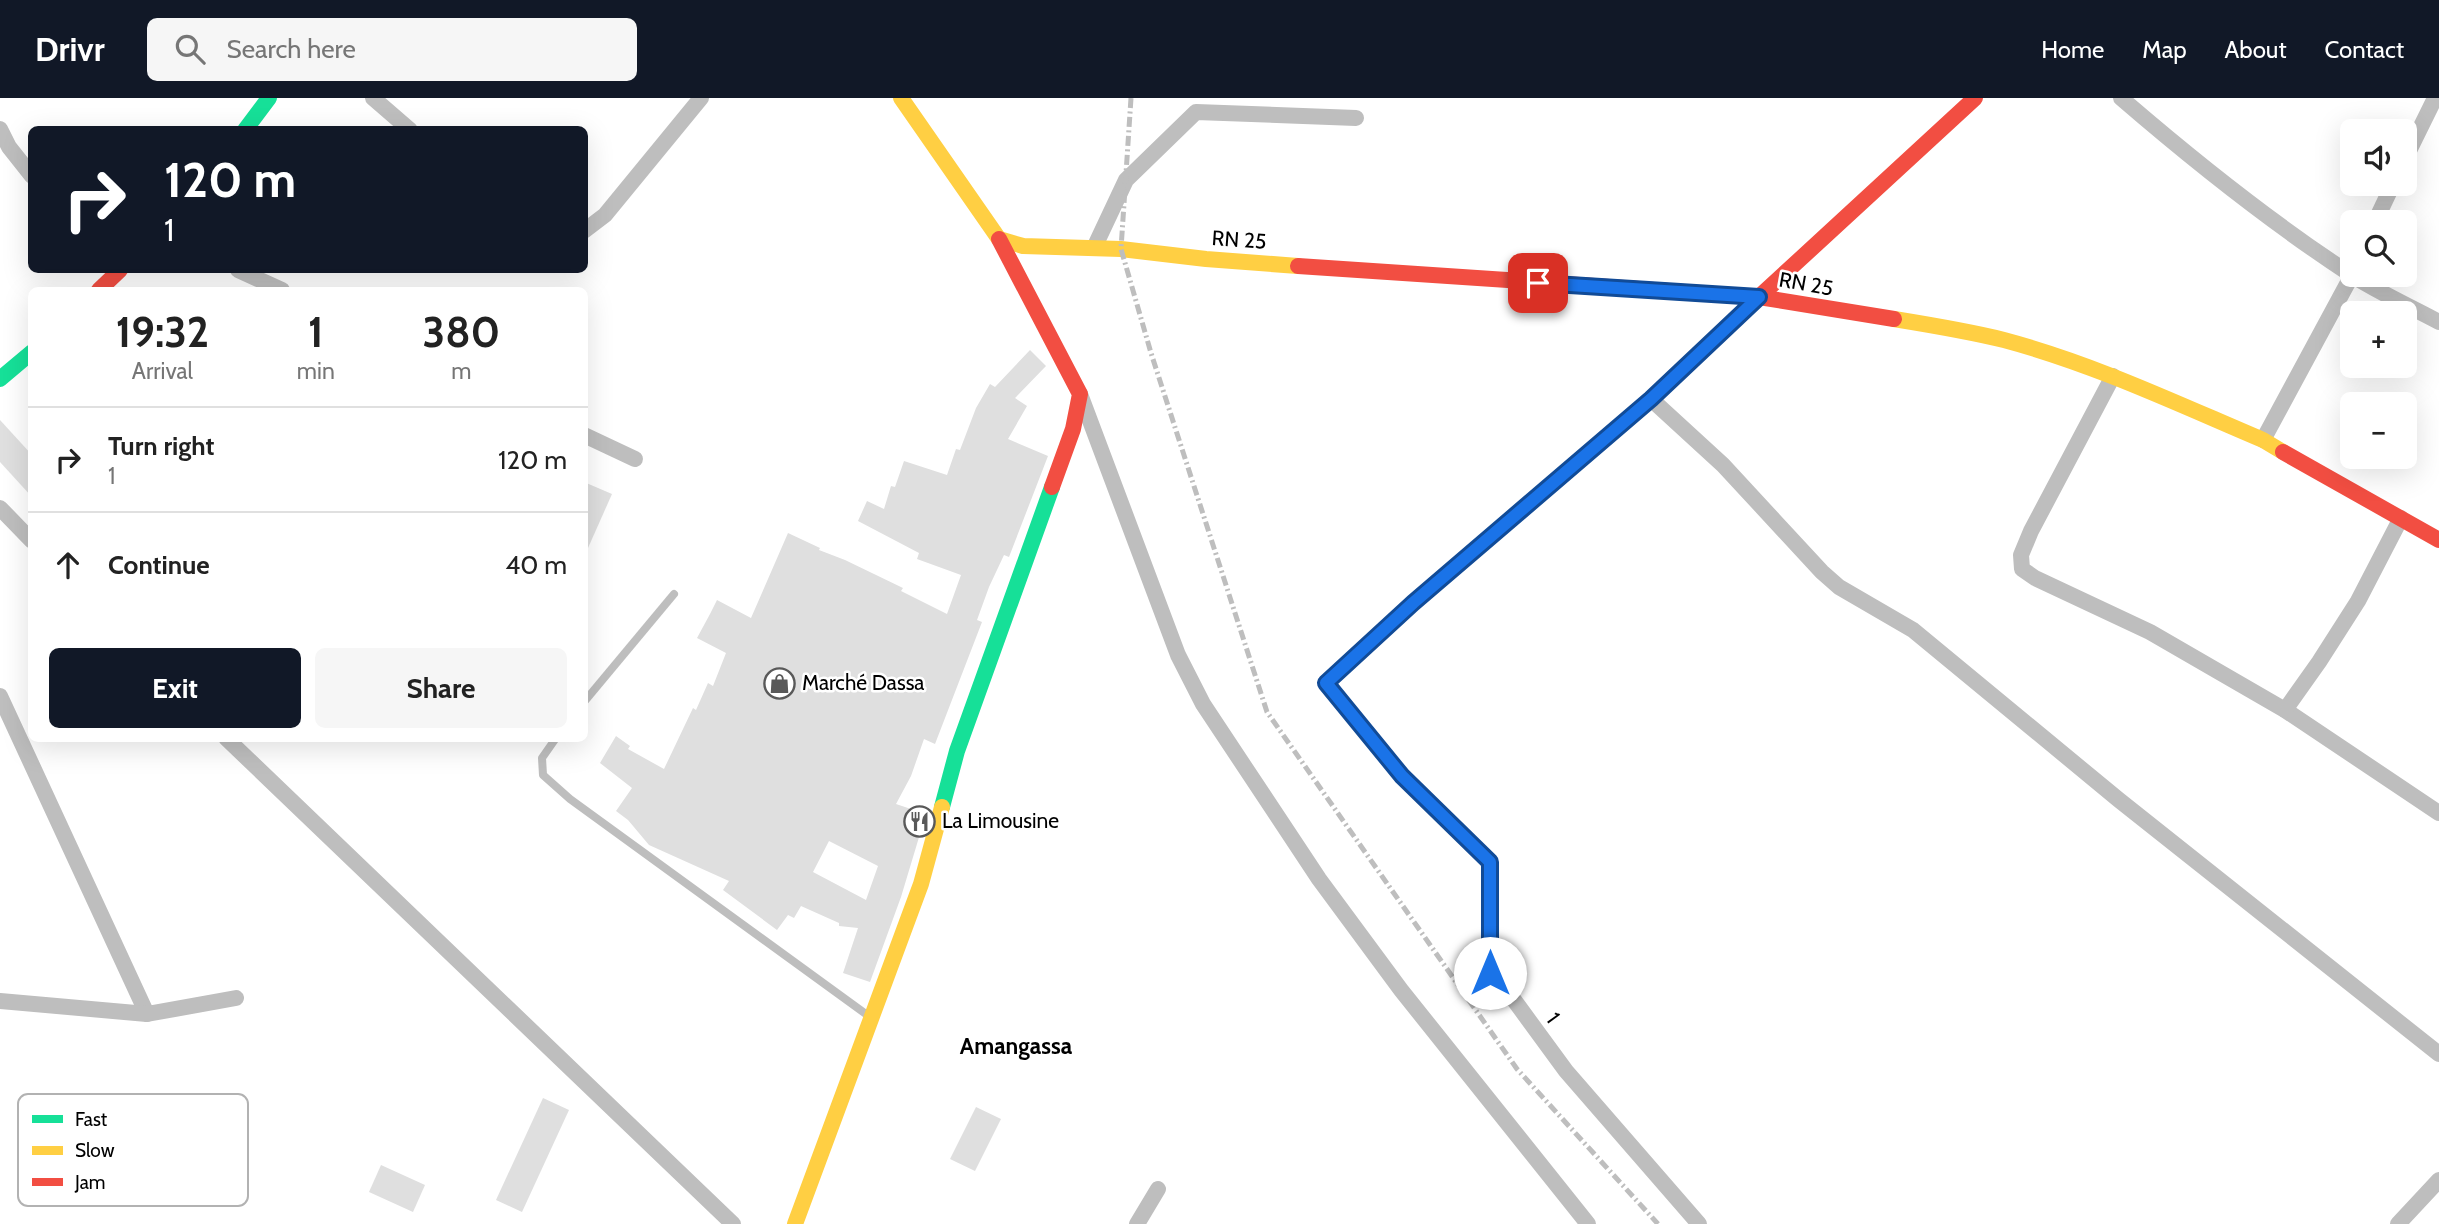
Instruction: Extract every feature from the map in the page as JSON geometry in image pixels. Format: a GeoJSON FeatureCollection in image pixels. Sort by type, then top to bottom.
{"type":"FeatureCollection","features":[{"type":"Feature","properties":{"kind":"main road"},"geometry":{"type":"LineString","coordinates":[[248,126],[269,98]]}},
{"type":"Feature","properties":{"kind":"main road"},"geometry":{"type":"LineString","coordinates":[[795,1224],[921,884],[957,751],[1069,442],[1080,394],[999,239],[901,98]]}},
{"type":"Feature","properties":{"kind":"main road"},"geometry":{"type":"LineString","coordinates":[[1759,297],[1975,98]]}},
{"type":"Feature","properties":{"kind":"main road","name":"RN 25"},"geometry":{"type":"LineString","coordinates":[[999,239],[1023,246],[1121,249],[1206,259],[1455,278],[1759,297],[1943,327],[2003,340],[2113,376],[2263,440],[2439,540]]}},
{"type":"Feature","properties":{"kind":"main road"},"geometry":{"type":"LineString","coordinates":[[102,287],[117,273]]}},
{"type":"Feature","properties":{"kind":"main road"},"geometry":{"type":"LineString","coordinates":[[0,379],[28,355]]}},
{"type":"Feature","properties":{"kind":"street"},"geometry":{"type":"LineString","coordinates":[[373,98],[405,126]]}},
{"type":"Feature","properties":{"kind":"street"},"geometry":{"type":"LineString","coordinates":[[588,228],[605,215],[701,98]]}},
{"type":"Feature","properties":{"kind":"street"},"geometry":{"type":"LineString","coordinates":[[2121,98],[2198,164],[2340,267]]}},
{"type":"Feature","properties":{"kind":"street"},"geometry":{"type":"LineString","coordinates":[[2417,135],[2435,98]]}},
{"type":"Feature","properties":{"kind":"street"},"geometry":{"type":"LineString","coordinates":[[1094,248],[1126,180],[1196,112],[1356,118]]}},
{"type":"Feature","properties":{"kind":"street"},"geometry":{"type":"LineString","coordinates":[[0,129],[9,147],[28,171]]}},
{"type":"Feature","properties":{"kind":"street"},"geometry":{"type":"LineString","coordinates":[[245,273],[275,287]]}},
{"type":"Feature","properties":{"kind":"street"},"geometry":{"type":"LineString","coordinates":[[2263,440],[2346,287]]}},
{"type":"Feature","properties":{"kind":"street"},"geometry":{"type":"LineString","coordinates":[[2374,287],[2439,322]]}},
{"type":"Feature","properties":{"kind":"street"},"geometry":{"type":"LineString","coordinates":[[1759,297],[1651,399],[1723,465],[1839,587],[1913,630],[2119,800],[2439,1054]]}},
{"type":"Feature","properties":{"kind":"street"},"geometry":{"type":"LineString","coordinates":[[2113,376],[2031,531],[2021,555],[2022,569],[2035,578],[2150,632],[2285,710],[2439,813]]}},
{"type":"Feature","properties":{"kind":"street"},"geometry":{"type":"LineString","coordinates":[[1080,394],[1178,655],[1203,704],[1319,879],[1401,990],[1588,1224]]}},
{"type":"Feature","properties":{"kind":"street","name":"1"},"geometry":{"type":"LineString","coordinates":[[1651,399],[1413,603],[1326,683],[1402,776],[1490,862],[1490,973],[1514,1000],[1566,1071],[1699,1224]]}},
{"type":"Feature","properties":{"kind":"street"},"geometry":{"type":"LineString","coordinates":[[588,437],[635,459]]}},
{"type":"Feature","properties":{"kind":"street"},"geometry":{"type":"LineString","coordinates":[[0,508],[28,537]]}},
{"type":"Feature","properties":{"kind":"street"},"geometry":{"type":"LineString","coordinates":[[2285,710],[2358,601],[2401,518]]}},
{"type":"Feature","properties":{"kind":"street"},"geometry":{"type":"LineString","coordinates":[[0,696],[147,1014]]}},
{"type":"Feature","properties":{"kind":"street"},"geometry":{"type":"LineString","coordinates":[[230,742],[733,1224]]}},
{"type":"Feature","properties":{"kind":"street"},"geometry":{"type":"LineString","coordinates":[[0,1001],[147,1014],[236,998]]}},
{"type":"Feature","properties":{"kind":"street"},"geometry":{"type":"LineString","coordinates":[[2398,1224],[2439,1180]]}},
{"type":"Feature","properties":{"kind":"street"},"geometry":{"type":"LineString","coordinates":[[1137,1224],[1157,1189]]}},
{"type":"Feature","properties":{"kind":"lane"},"geometry":{"type":"LineString","coordinates":[[588,697],[674,594]]}},
{"type":"Feature","properties":{"kind":"lane"},"geometry":{"type":"LineString","coordinates":[[553,742],[542,758],[542,775],[570,799],[872,1017]]}},
{"type":"Feature","properties":{"kind":"building"},"geometry":{"type":"Polygon","coordinates":[[[1030,350],[1046,366],[1015,398],[1027,406],[1008,439],[1048,456],[1009,557],[1004,555],[989,587],[977,620],[982,622],[935,744],[924,739],[911,776],[896,804],[926,814],[901,897],[870,982],[843,973],[858,928],[839,926],[839,923],[801,906],[794,918],[788,915],[777,930],[723,890],[729,881],[649,845],[628,820],[616,811],[632,788],[600,763],[616,736],[630,746],[628,749],[664,769],[693,708],[696,710],[708,683],[713,686],[726,653],[697,638],[717,600],[751,618],[788,533],[903,588],[901,591],[947,614],[961,575],[917,559],[919,553],[858,521],[867,501],[884,509],[891,486],[895,487],[904,461],[947,475],[976,408],[990,384],[995,387],[1030,350]],[[829,841],[813,872],[866,900],[878,866],[829,841]]]}},
{"type":"Feature","properties":{"kind":"building"},"geometry":{"type":"Polygon","coordinates":[[[0,420],[28,451],[28,493],[0,462],[0,420]]]}},
{"type":"Feature","properties":{"kind":"building"},"geometry":{"type":"Polygon","coordinates":[[[588,484],[612,494],[588,548],[588,484]]]}},
{"type":"Feature","properties":{"kind":"building"},"geometry":{"type":"Polygon","coordinates":[[[543,1098],[569,1110],[522,1212],[496,1200],[543,1098]]]}},
{"type":"Feature","properties":{"kind":"building"},"geometry":{"type":"Polygon","coordinates":[[[976,1107],[1001,1119],[975,1171],[950,1159],[976,1107]]]}},
{"type":"Feature","properties":{"kind":"building"},"geometry":{"type":"Polygon","coordinates":[[[381,1165],[425,1185],[413,1212],[369,1192],[381,1165]]]}},
{"type":"Feature","properties":{"kind":"railway"},"geometry":{"type":"LineString","coordinates":[[1131,98],[1121,249],[1151,353],[1267,712],[1517,1069],[1658,1224]]}},
{"type":"Feature","properties":{"kind":"traffic: fast"},"geometry":{"type":"LineString","coordinates":[[248,126],[269,98]]}},
{"type":"Feature","properties":{"kind":"traffic: fast"},"geometry":{"type":"LineString","coordinates":[[0,379],[28,355]]}},
{"type":"Feature","properties":{"kind":"traffic: fast"},"geometry":{"type":"LineString","coordinates":[[942,807],[957,751],[1052,487]]}},
{"type":"Feature","properties":{"kind":"traffic: slow"},"geometry":{"type":"LineString","coordinates":[[901,98],[999,239],[1023,246],[1121,249],[1298,266]]}},
{"type":"Feature","properties":{"kind":"traffic: slow"},"geometry":{"type":"LineString","coordinates":[[1894,319],[1990,337],[2070,361],[2135,385],[2263,440],[2283,452]]}},
{"type":"Feature","properties":{"kind":"traffic: slow"},"geometry":{"type":"LineString","coordinates":[[795,1224],[921,884],[942,807]]}},
{"type":"Feature","properties":{"kind":"traffic: jam"},"geometry":{"type":"LineString","coordinates":[[1759,297],[1975,98]]}},
{"type":"Feature","properties":{"kind":"traffic: jam"},"geometry":{"type":"LineString","coordinates":[[999,239],[1080,394],[1073,429],[1052,487]]}},
{"type":"Feature","properties":{"kind":"traffic: jam"},"geometry":{"type":"LineString","coordinates":[[1298,266],[1759,297],[1894,319]]}},
{"type":"Feature","properties":{"kind":"traffic: jam"},"geometry":{"type":"LineString","coordinates":[[102,287],[117,273]]}},
{"type":"Feature","properties":{"kind":"traffic: jam"},"geometry":{"type":"LineString","coordinates":[[2283,452],[2439,540]]}},
{"type":"Feature","properties":{"kind":"place","name":"Marché Dassa"},"geometry":{"type":"Point","coordinates":[779,683]}},
{"type":"Feature","properties":{"kind":"place","name":"La Limousine"},"geometry":{"type":"Point","coordinates":[919,821]}},
{"type":"Feature","properties":{"kind":"district","name":"Amangassa"},"geometry":{"type":"Point","coordinates":[1016,1046]}},
{"type":"Feature","properties":{"kind":"route"},"geometry":{"type":"LineString","coordinates":[[1490,973],[1490,862],[1402,776],[1326,683],[1413,603],[1651,399],[1759,297],[1538,283]]}}]}
